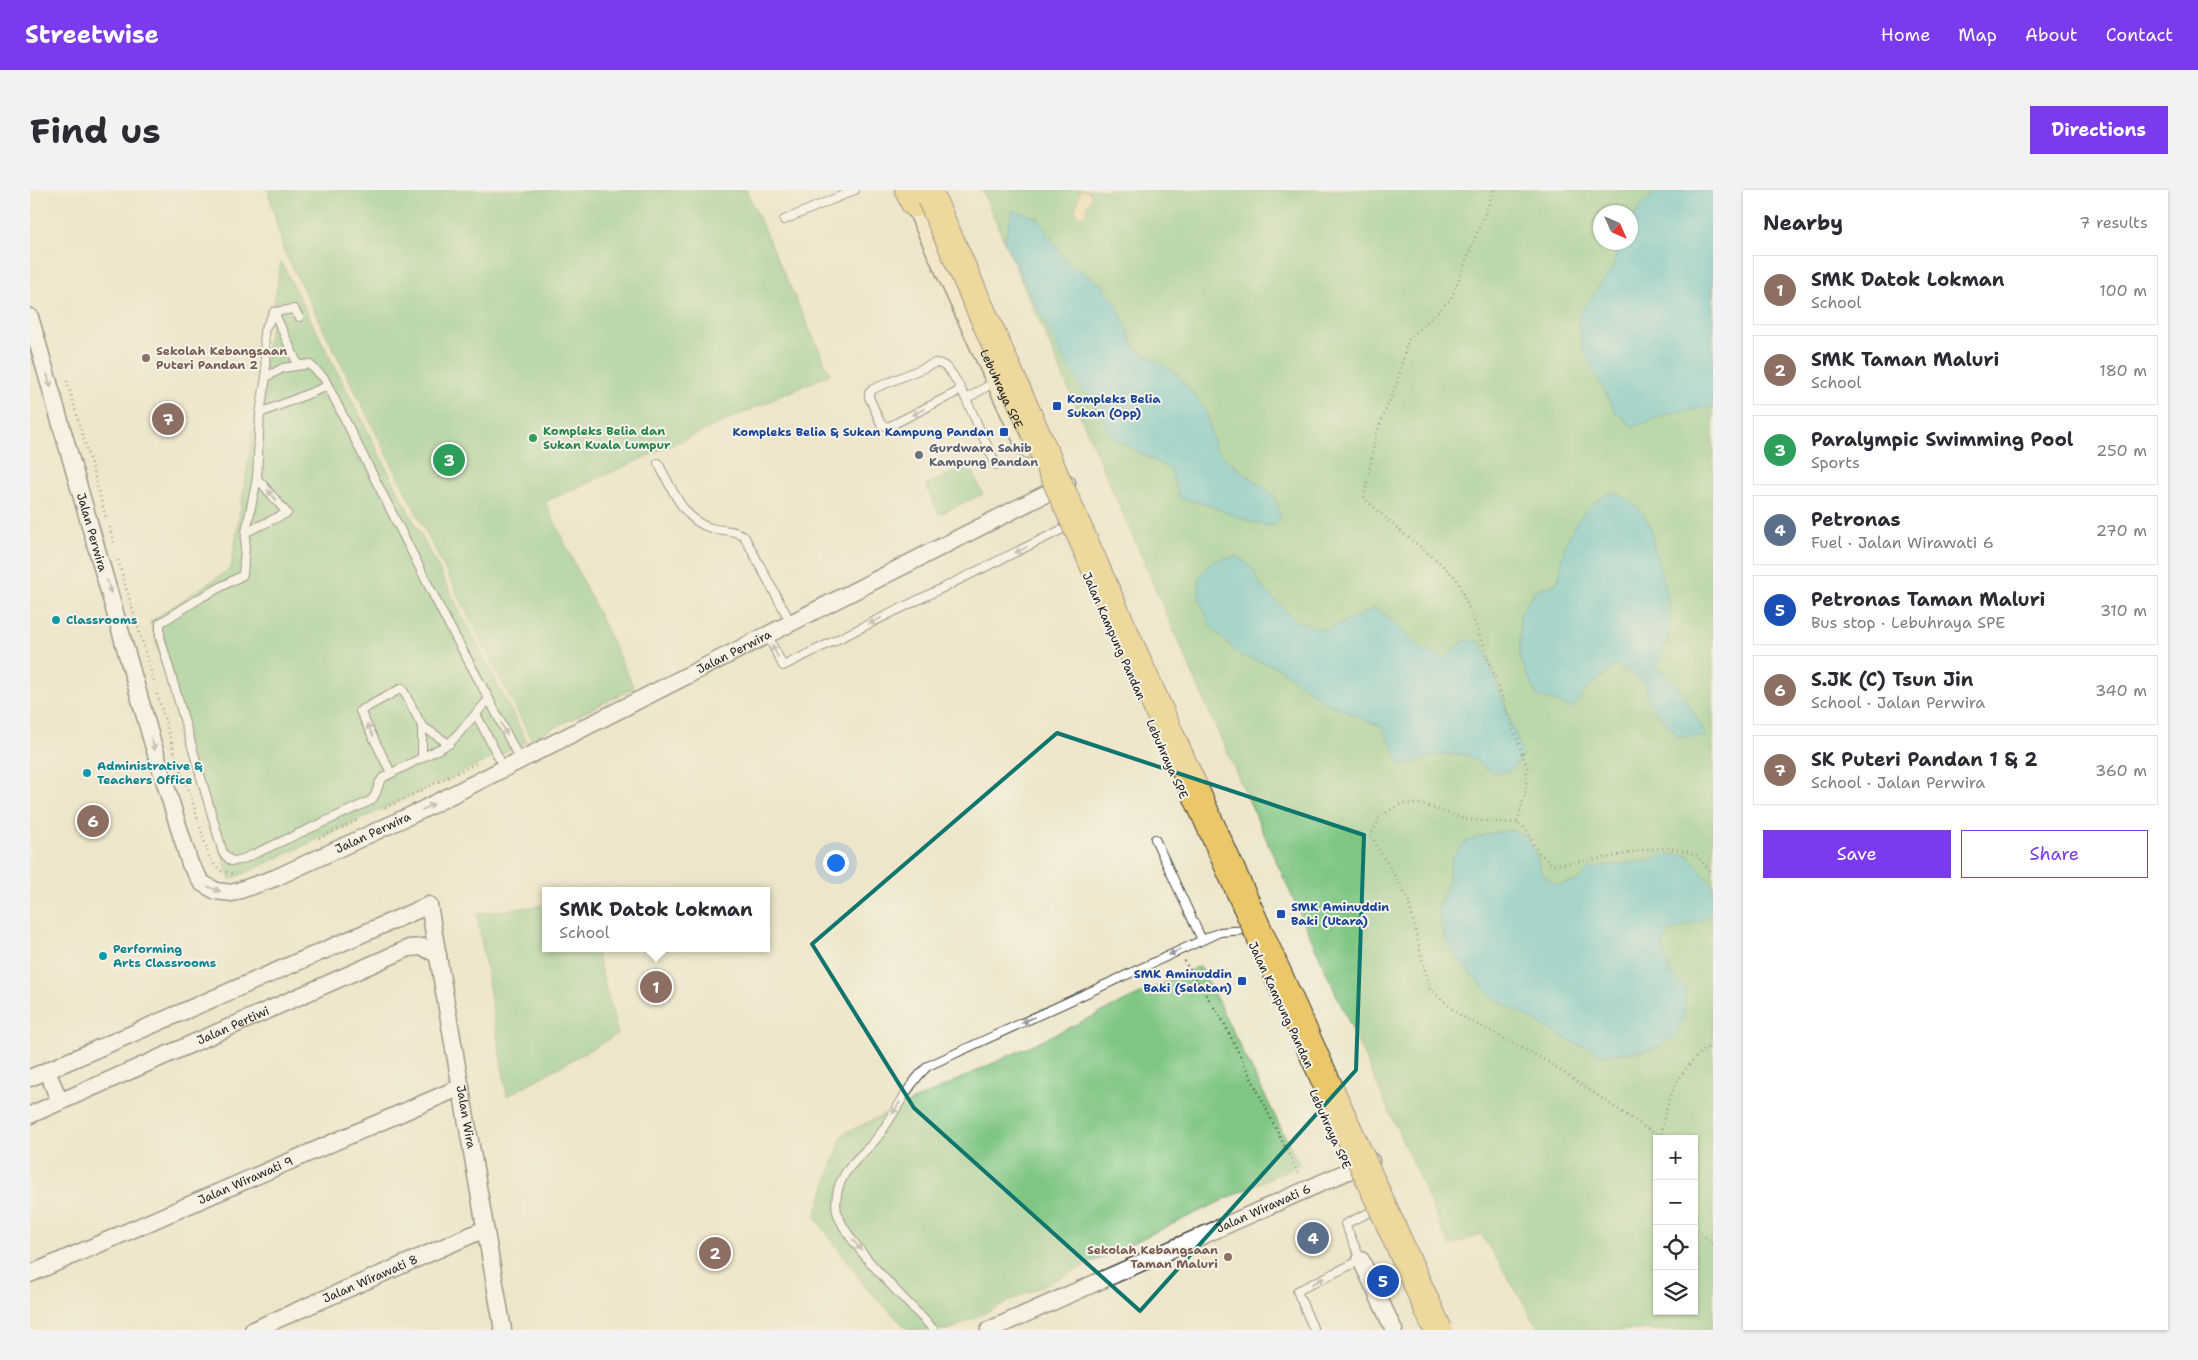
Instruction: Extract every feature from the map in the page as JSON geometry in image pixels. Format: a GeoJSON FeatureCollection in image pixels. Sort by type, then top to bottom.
{"type":"FeatureCollection","features":[{"type":"Feature","properties":{"kind":"highway","name":"Lebuhraya SPE"},"geometry":{"type":"LineString","coordinates":[[909,190],[1162,747],[1419,1330]]}},
{"type":"Feature","properties":{"kind":"highway","name":"Lebuhraya SPE"},"geometry":{"type":"LineString","coordinates":[[928,190],[1177,751],[1440,1330]]}},
{"type":"Feature","properties":{"kind":"street","name":"Jalan Kampung Pandan"},"geometry":{"type":"LineString","coordinates":[[909,190],[996,381],[1059,487],[1065,528],[1246,930],[1364,1164],[1440,1330]]}},
{"type":"Feature","properties":{"kind":"street","name":"Jalan Kampung Pandan"},"geometry":{"type":"LineString","coordinates":[[941,190],[1059,487],[1348,1096],[1364,1164]]}},
{"type":"Feature","properties":{"kind":"street","name":"Jalan Perwira"},"geometry":{"type":"LineString","coordinates":[[30,317],[152,741],[190,864],[202,883],[216,891],[232,893],[243,890],[359,840],[768,636],[1059,487]]}},
{"type":"Feature","properties":{"kind":"street","name":"Jalan Wira"},"geometry":{"type":"LineString","coordinates":[[47,1071],[429,904],[503,1330]]}},
{"type":"Feature","properties":{"kind":"street","name":"Jalan Pertiwi"},"geometry":{"type":"LineString","coordinates":[[30,1115],[409,948],[423,947],[438,955]]}},
{"type":"Feature","properties":{"kind":"street"},"geometry":{"type":"LineString","coordinates":[[30,1078],[47,1071],[60,1102]]}},
{"type":"Feature","properties":{"kind":"street","name":"Jalan Wirawati 9"},"geometry":{"type":"LineString","coordinates":[[30,1274],[461,1087]]}},
{"type":"Feature","properties":{"kind":"street","name":"Jalan Wirawati 6"},"geometry":{"type":"LineString","coordinates":[[989,1330],[1011,1326],[1364,1164]]}},
{"type":"Feature","properties":{"kind":"street","name":"Jalan Kampung Pandan"},"geometry":{"type":"LineString","coordinates":[[1383,1206],[1426,1330]]}},
{"type":"Feature","properties":{"kind":"street","name":"Jalan Wirawati 8"},"geometry":{"type":"LineString","coordinates":[[254,1330],[485,1229]]}},
{"type":"Feature","properties":{"kind":"street"},"geometry":{"type":"LineString","coordinates":[[1361,1260],[1394,1330]]}},
{"type":"Feature","properties":{"kind":"lane"},"geometry":{"type":"LineString","coordinates":[[784,220],[855,190]]}},
{"type":"Feature","properties":{"kind":"lane"},"geometry":{"type":"LineString","coordinates":[[274,312],[294,308],[299,317]]}},
{"type":"Feature","properties":{"kind":"lane"},"geometry":{"type":"LineString","coordinates":[[274,312],[298,365]]}},
{"type":"Feature","properties":{"kind":"lane"},"geometry":{"type":"LineString","coordinates":[[274,312],[264,331],[266,377],[260,413],[257,478],[246,532],[243,576],[202,597],[160,623],[160,637],[223,853],[231,861],[241,860],[370,802],[377,794],[380,780],[450,744],[489,698]]}},
{"type":"Feature","properties":{"kind":"lane"},"geometry":{"type":"LineString","coordinates":[[961,390],[888,427],[884,427],[881,424],[869,398],[869,393],[873,389],[940,362],[945,365],[961,390],[966,399],[996,465]]}},
{"type":"Feature","properties":{"kind":"lane"},"geometry":{"type":"LineString","coordinates":[[266,377],[283,368],[309,364],[324,378],[442,614],[489,698],[520,760]]}},
{"type":"Feature","properties":{"kind":"lane"},"geometry":{"type":"LineString","coordinates":[[966,399],[996,381]]}},
{"type":"Feature","properties":{"kind":"lane"},"geometry":{"type":"LineString","coordinates":[[260,413],[328,386]]}},
{"type":"Feature","properties":{"kind":"lane"},"geometry":{"type":"LineString","coordinates":[[658,463],[685,510],[693,519],[701,525],[738,532],[744,536],[791,624]]}},
{"type":"Feature","properties":{"kind":"lane"},"geometry":{"type":"LineString","coordinates":[[246,532],[287,513],[257,478]]}},
{"type":"Feature","properties":{"kind":"lane"},"geometry":{"type":"LineString","coordinates":[[768,636],[783,666],[1065,528]]}},
{"type":"Feature","properties":{"kind":"lane"},"geometry":{"type":"LineString","coordinates":[[392,773],[360,711],[402,688],[422,726],[422,758]]}},
{"type":"Feature","properties":{"kind":"lane"},"geometry":{"type":"LineString","coordinates":[[476,714],[504,768]]}},
{"type":"Feature","properties":{"kind":"lane"},"geometry":{"type":"LineString","coordinates":[[422,726],[450,744]]}},
{"type":"Feature","properties":{"kind":"lane"},"geometry":{"type":"LineString","coordinates":[[1156,839],[1202,940]]}},
{"type":"Feature","properties":{"kind":"lane"},"geometry":{"type":"LineString","coordinates":[[934,1330],[862,1251],[848,1232],[837,1212],[836,1200],[842,1179],[856,1159],[877,1138],[917,1076],[928,1066],[1220,932],[1246,930]]}},
{"type":"Feature","properties":{"kind":"lane"},"geometry":{"type":"LineString","coordinates":[[1314,1330],[1297,1291],[1361,1260],[1345,1224],[1383,1206]]}},
{"type":"Feature","properties":{"kind":"path"},"geometry":{"type":"LineString","coordinates":[[1494,190],[1451,300],[1408,340],[1397,383],[1376,434],[1364,498],[1457,579],[1485,649],[1526,767],[1526,790],[1517,824]]}},
{"type":"Feature","properties":{"kind":"path"},"geometry":{"type":"LineString","coordinates":[[66,381],[106,517]]}},
{"type":"Feature","properties":{"kind":"path"},"geometry":{"type":"LineString","coordinates":[[110,527],[114,544]]}},
{"type":"Feature","properties":{"kind":"path"},"geometry":{"type":"LineString","coordinates":[[118,560],[154,681]]}},
{"type":"Feature","properties":{"kind":"path"},"geometry":{"type":"LineString","coordinates":[[157,694],[177,762],[190,793],[210,860],[216,868],[227,874],[241,873]]}},
{"type":"Feature","properties":{"kind":"path"},"geometry":{"type":"LineString","coordinates":[[383,810],[477,763],[485,778]]}},
{"type":"Feature","properties":{"kind":"path"},"geometry":{"type":"LineString","coordinates":[[1655,1135],[1543,1059],[1458,1014],[1429,988],[1408,899],[1371,836],[1380,816],[1401,804],[1421,804],[1468,820],[1517,824],[1526,829],[1537,851],[1553,865],[1611,857],[1646,849],[1669,848],[1694,854],[1713,874]]}},
{"type":"Feature","properties":{"kind":"path"},"geometry":{"type":"LineString","coordinates":[[318,838],[360,820]]}},
{"type":"Feature","properties":{"kind":"path"},"geometry":{"type":"LineString","coordinates":[[1178,951],[1223,1021],[1299,1175]]}},
{"type":"Feature","properties":{"kind":"path"},"geometry":{"type":"LineString","coordinates":[[1661,1135],[1663,1114],[1677,1082],[1700,1052],[1713,1044]]}},
{"type":"Feature","properties":{"kind":"path"},"geometry":{"type":"LineString","coordinates":[[1698,1230],[1713,1244]]}},
{"type":"Feature","properties":{"kind":"highlighted area"},"geometry":{"type":"Polygon","coordinates":[[[1057,733],[1364,835],[1356,1070],[1140,1311],[914,1108],[812,944],[1057,733]]]}},
{"type":"Feature","properties":{"kind":"green space","name":"Kompleks Belia dan Sukan Kuala Lumpur"},"geometry":{"type":"Polygon","coordinates":[[[268,190],[746,190],[830,374],[545,502],[634,688],[531,739],[284,251],[268,190]]]}},
{"type":"Feature","properties":{"kind":"green space"},"geometry":{"type":"Polygon","coordinates":[[[982,190],[1713,190],[1713,1330],[1540,1330],[1481,1234],[1450,1246],[1218,732],[982,190]]]}},
{"type":"Feature","properties":{"kind":"green space"},"geometry":{"type":"Polygon","coordinates":[[[281,262],[527,742],[230,880],[150,622],[231,568],[281,262]]]}},
{"type":"Feature","properties":{"kind":"green space"},"geometry":{"type":"Polygon","coordinates":[[[970,465],[983,494],[939,514],[926,485],[970,465]]]}},
{"type":"Feature","properties":{"kind":"green space"},"geometry":{"type":"Polygon","coordinates":[[[542,906],[542,952],[596,952],[618,1034],[507,1096],[477,914],[542,906]]]}},
{"type":"Feature","properties":{"kind":"green space"},"geometry":{"type":"Polygon","coordinates":[[[1200,966],[1299,1164],[949,1330],[908,1330],[869,1291],[815,1217],[843,1134],[1200,966]]]}},
{"type":"Feature","properties":{"kind":"sand"},"geometry":{"type":"Polygon","coordinates":[[[1080,190],[1088,190],[1092,197],[1087,205],[1086,214],[1081,217],[1075,213],[1080,190]]]}},
{"type":"Feature","properties":{"kind":"water"},"geometry":{"type":"Polygon","coordinates":[[[1658,190],[1713,190],[1713,407],[1670,413],[1633,427],[1614,410],[1583,350],[1578,316],[1612,269],[1618,250],[1638,250],[1638,211],[1658,190]]]}},
{"type":"Feature","properties":{"kind":"water"},"geometry":{"type":"Polygon","coordinates":[[[1013,210],[1038,218],[1065,260],[1103,286],[1117,305],[1135,348],[1177,374],[1206,410],[1215,449],[1274,495],[1281,517],[1274,526],[1250,521],[1204,504],[1180,499],[1170,469],[1116,440],[1062,357],[1004,242],[1013,210]]]}},
{"type":"Feature","properties":{"kind":"water"},"geometry":{"type":"Polygon","coordinates":[[[1609,493],[1622,496],[1633,503],[1650,526],[1668,599],[1671,621],[1668,639],[1657,666],[1679,688],[1707,736],[1679,737],[1649,703],[1645,682],[1617,665],[1589,687],[1573,708],[1537,696],[1520,659],[1520,614],[1536,590],[1556,584],[1564,550],[1571,533],[1587,510],[1609,493]]]}},
{"type":"Feature","properties":{"kind":"water"},"geometry":{"type":"Polygon","coordinates":[[[1237,556],[1252,567],[1261,586],[1298,622],[1325,630],[1375,608],[1392,620],[1421,649],[1444,659],[1465,640],[1482,642],[1523,756],[1510,771],[1493,773],[1467,755],[1440,754],[1402,766],[1382,727],[1326,703],[1277,667],[1239,655],[1211,627],[1199,598],[1199,578],[1212,561],[1237,556]]]}},
{"type":"Feature","properties":{"kind":"water"},"geometry":{"type":"Polygon","coordinates":[[[1509,830],[1525,835],[1536,854],[1542,874],[1557,885],[1577,881],[1590,868],[1645,861],[1667,854],[1688,855],[1713,886],[1713,911],[1705,919],[1669,932],[1663,949],[1670,973],[1686,989],[1684,1018],[1673,1038],[1654,1049],[1602,1054],[1568,1040],[1493,998],[1448,947],[1441,926],[1438,906],[1447,886],[1452,857],[1466,842],[1487,834],[1509,830]]]}},
{"type":"Feature","properties":{"kind":"place","name":"Sekolah Kebangsaan Puteri Pandan 2"},"geometry":{"type":"Point","coordinates":[146,358]}},
{"type":"Feature","properties":{"kind":"place","name":"Kompleks Belia Sukan (Opp)"},"geometry":{"type":"Point","coordinates":[1057,406]}},
{"type":"Feature","properties":{"kind":"place","name":"SK Puteri Pandan 1 & 2"},"geometry":{"type":"Point","coordinates":[168,419]}},
{"type":"Feature","properties":{"kind":"place","name":"Kompleks Belia & Sukan Kampung Pandan"},"geometry":{"type":"Point","coordinates":[1004,432]}},
{"type":"Feature","properties":{"kind":"place","name":"Kompleks Belia dan Sukan Kuala Lumpur"},"geometry":{"type":"Point","coordinates":[533,438]}},
{"type":"Feature","properties":{"kind":"place","name":"Gurdwara Sahib Kampung Pandan"},"geometry":{"type":"Point","coordinates":[919,455]}},
{"type":"Feature","properties":{"kind":"place","name":"Paralympic Swimming Pool"},"geometry":{"type":"Point","coordinates":[449,460]}},
{"type":"Feature","properties":{"kind":"place","name":"Classrooms"},"geometry":{"type":"Point","coordinates":[56,620]}},
{"type":"Feature","properties":{"kind":"place","name":"Administrative & Teachers Office"},"geometry":{"type":"Point","coordinates":[87,773]}},
{"type":"Feature","properties":{"kind":"place","name":"S.JK (C) Tsun Jin"},"geometry":{"type":"Point","coordinates":[93,821]}},
{"type":"Feature","properties":{"kind":"place","name":"SMK Aminuddin Baki (Utara)"},"geometry":{"type":"Point","coordinates":[1281,914]}},
{"type":"Feature","properties":{"kind":"place","name":"Performing Arts Classrooms"},"geometry":{"type":"Point","coordinates":[103,956]}},
{"type":"Feature","properties":{"kind":"place","name":"SMK Aminuddin Baki (Selatan)"},"geometry":{"type":"Point","coordinates":[1242,981]}},
{"type":"Feature","properties":{"kind":"place","name":"SMK Datok Lokman"},"geometry":{"type":"Point","coordinates":[656,987]}},
{"type":"Feature","properties":{"kind":"place","name":"Petronas"},"geometry":{"type":"Point","coordinates":[1313,1238]}},
{"type":"Feature","properties":{"kind":"place","name":"SMK Taman Maluri"},"geometry":{"type":"Point","coordinates":[715,1253]}},
{"type":"Feature","properties":{"kind":"place","name":"Sekolah Kebangsaan Taman Maluri"},"geometry":{"type":"Point","coordinates":[1228,1257]}},
{"type":"Feature","properties":{"kind":"place","name":"Petronas Taman Maluri"},"geometry":{"type":"Point","coordinates":[1383,1281]}}]}
